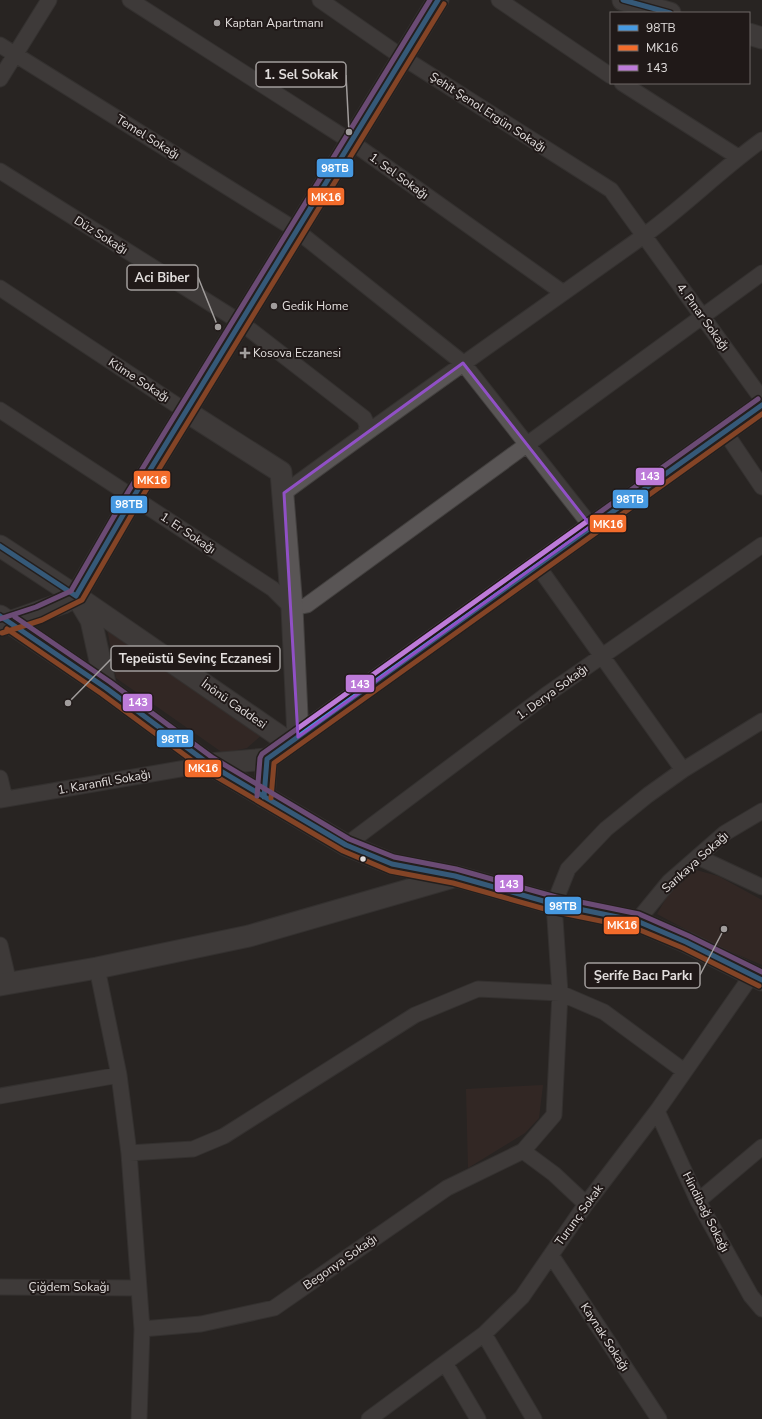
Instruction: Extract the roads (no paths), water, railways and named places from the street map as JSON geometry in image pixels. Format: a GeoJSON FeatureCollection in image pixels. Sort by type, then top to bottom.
{"type":"FeatureCollection","features":[{"type":"Feature","properties":{"kind":"street"},"geometry":{"type":"LineString","coordinates":[[0,79],[14,54],[49,0]]}},
{"type":"Feature","properties":{"kind":"street","name":"1. Sel Sokağı"},"geometry":{"type":"LineString","coordinates":[[130,0],[350,141],[562,292]]}},
{"type":"Feature","properties":{"kind":"street","name":"Şehit Şenol Ergün Sokağı"},"geometry":{"type":"LineString","coordinates":[[320,0],[402,57],[611,190],[644,236]]}},
{"type":"Feature","properties":{"kind":"street"},"geometry":{"type":"LineString","coordinates":[[4,622],[63,603],[76,596],[134,496],[187,412],[350,141],[438,0]]}},
{"type":"Feature","properties":{"kind":"street"},"geometry":{"type":"LineString","coordinates":[[499,0],[610,75]]}},
{"type":"Feature","properties":{"kind":"street"},"geometry":{"type":"LineString","coordinates":[[622,0],[666,12]]}},
{"type":"Feature","properties":{"kind":"street"},"geometry":{"type":"LineString","coordinates":[[750,34],[762,38]]}},
{"type":"Feature","properties":{"kind":"street","name":"Temel Sokağı"},"geometry":{"type":"LineString","coordinates":[[0,45],[296,230],[463,363],[591,526]]}},
{"type":"Feature","properties":{"kind":"street"},"geometry":{"type":"LineString","coordinates":[[624,84],[738,157]]}},
{"type":"Feature","properties":{"kind":"street"},"geometry":{"type":"LineString","coordinates":[[284,493],[366,432],[562,292],[644,236],[738,157],[762,140]]}},
{"type":"Feature","properties":{"kind":"street","name":"Düz Sokağı"},"geometry":{"type":"LineString","coordinates":[[0,171],[240,322],[364,418],[367,425],[366,432]]}},
{"type":"Feature","properties":{"kind":"street","name":"4. Pınar Sokağı"},"geometry":{"type":"LineString","coordinates":[[644,236],[762,399]]}},
{"type":"Feature","properties":{"kind":"street"},"geometry":{"type":"LineString","coordinates":[[292,608],[307,604],[762,274]]}},
{"type":"Feature","properties":{"kind":"street","name":"Küme Sokağı"},"geometry":{"type":"LineString","coordinates":[[0,288],[187,412],[281,472],[284,493],[292,608],[293,739]]}},
{"type":"Feature","properties":{"kind":"street"},"geometry":{"type":"LineString","coordinates":[[209,764],[267,759],[762,405]]}},
{"type":"Feature","properties":{"kind":"street","name":"1. Er Sokağı"},"geometry":{"type":"LineString","coordinates":[[0,410],[134,496],[273,589],[292,608]]}},
{"type":"Feature","properties":{"kind":"street"},"geometry":{"type":"LineString","coordinates":[[725,432],[762,487]]}},
{"type":"Feature","properties":{"kind":"street","name":"1. Derya Sokağı"},"geometry":{"type":"LineString","coordinates":[[346,845],[546,695],[762,545]]}},
{"type":"Feature","properties":{"kind":"street","name":"İnönü Caddesi"},"geometry":{"type":"LineString","coordinates":[[0,546],[293,739]]}},
{"type":"Feature","properties":{"kind":"street"},"geometry":{"type":"LineString","coordinates":[[537,566],[683,770]]}},
{"type":"Feature","properties":{"kind":"street"},"geometry":{"type":"LineString","coordinates":[[76,596],[91,620],[106,688]]}},
{"type":"Feature","properties":{"kind":"street"},"geometry":{"type":"LineString","coordinates":[[4,622],[106,688],[209,764],[346,845],[392,864],[455,876],[554,904],[637,921],[686,942],[757,977]]}},
{"type":"Feature","properties":{"kind":"street"},"geometry":{"type":"LineString","coordinates":[[586,1204],[554,1174],[523,1151],[554,1116],[560,993],[554,904],[568,869],[606,829],[648,795],[683,770],[762,721]]}},
{"type":"Feature","properties":{"kind":"street"},"geometry":{"type":"LineString","coordinates":[[264,797],[267,759]]}},
{"type":"Feature","properties":{"kind":"street","name":"1. Karanfil Sokağı"},"geometry":{"type":"LineString","coordinates":[[2,800],[209,764]]}},
{"type":"Feature","properties":{"kind":"street"},"geometry":{"type":"LineString","coordinates":[[0,778],[2,800]]}},
{"type":"Feature","properties":{"kind":"street","name":"Sarıkaya Sokağı"},"geometry":{"type":"LineString","coordinates":[[637,921],[669,882],[725,833],[762,812]]}},
{"type":"Feature","properties":{"kind":"street"},"geometry":{"type":"LineString","coordinates":[[698,857],[762,887]]}},
{"type":"Feature","properties":{"kind":"street"},"geometry":{"type":"LineString","coordinates":[[0,945],[4,984],[98,968],[249,936],[455,876]]}},
{"type":"Feature","properties":{"kind":"street"},"geometry":{"type":"LineString","coordinates":[[98,968],[119,1074],[129,1153],[142,1329],[138,1419]]}},
{"type":"Feature","properties":{"kind":"street","name":"Turunç Sokak"},"geometry":{"type":"LineString","coordinates":[[369,1419],[484,1334],[522,1296],[586,1204],[657,1111],[684,1071],[757,977]]}},
{"type":"Feature","properties":{"kind":"street"},"geometry":{"type":"LineString","coordinates":[[129,1153],[193,1149],[224,1136],[415,1015],[478,989],[560,993],[604,1012],[684,1071]]}},
{"type":"Feature","properties":{"kind":"street"},"geometry":{"type":"LineString","coordinates":[[0,1096],[119,1074]]}},
{"type":"Feature","properties":{"kind":"street","name":"Hindibağ Sokağı"},"geometry":{"type":"LineString","coordinates":[[657,1111],[698,1201],[751,1296],[762,1309]]}},
{"type":"Feature","properties":{"kind":"street"},"geometry":{"type":"LineString","coordinates":[[698,1201],[762,1147]]}},
{"type":"Feature","properties":{"kind":"street","name":"Begonya Sokağı"},"geometry":{"type":"LineString","coordinates":[[142,1329],[201,1324],[274,1308],[447,1188],[523,1151]]}},
{"type":"Feature","properties":{"kind":"street","name":"Kaynak Sokağı"},"geometry":{"type":"LineString","coordinates":[[551,1255],[659,1419]]}},
{"type":"Feature","properties":{"kind":"street","name":"Çiğdem Sokağı"},"geometry":{"type":"LineString","coordinates":[[0,1287],[139,1288]]}},
{"type":"Feature","properties":{"kind":"street"},"geometry":{"type":"LineString","coordinates":[[484,1334],[534,1419]]}},
{"type":"Feature","properties":{"kind":"street"},"geometry":{"type":"LineString","coordinates":[[445,1363],[478,1419]]}},
{"type":"Feature","properties":{"kind":"place","name":"Kaptan Apartmanı"},"geometry":{"type":"Point","coordinates":[217,23]}},
{"type":"Feature","properties":{"kind":"place","name":"1. Sel Sokak"},"geometry":{"type":"Point","coordinates":[349,132]}},
{"type":"Feature","properties":{"kind":"place","name":"Gedik Home"},"geometry":{"type":"Point","coordinates":[274,306]}},
{"type":"Feature","properties":{"kind":"place","name":"Aci Biber"},"geometry":{"type":"Point","coordinates":[218,327]}},
{"type":"Feature","properties":{"kind":"place","name":"Kosova Eczanesi"},"geometry":{"type":"Point","coordinates":[245,353]}},
{"type":"Feature","properties":{"kind":"place","name":"Tepeüstü Sevinç Eczanesi"},"geometry":{"type":"Point","coordinates":[68,703]}},
{"type":"Feature","properties":{"kind":"place","name":"Şerife Bacı Parkı"},"geometry":{"type":"Point","coordinates":[724,929]}}]}
